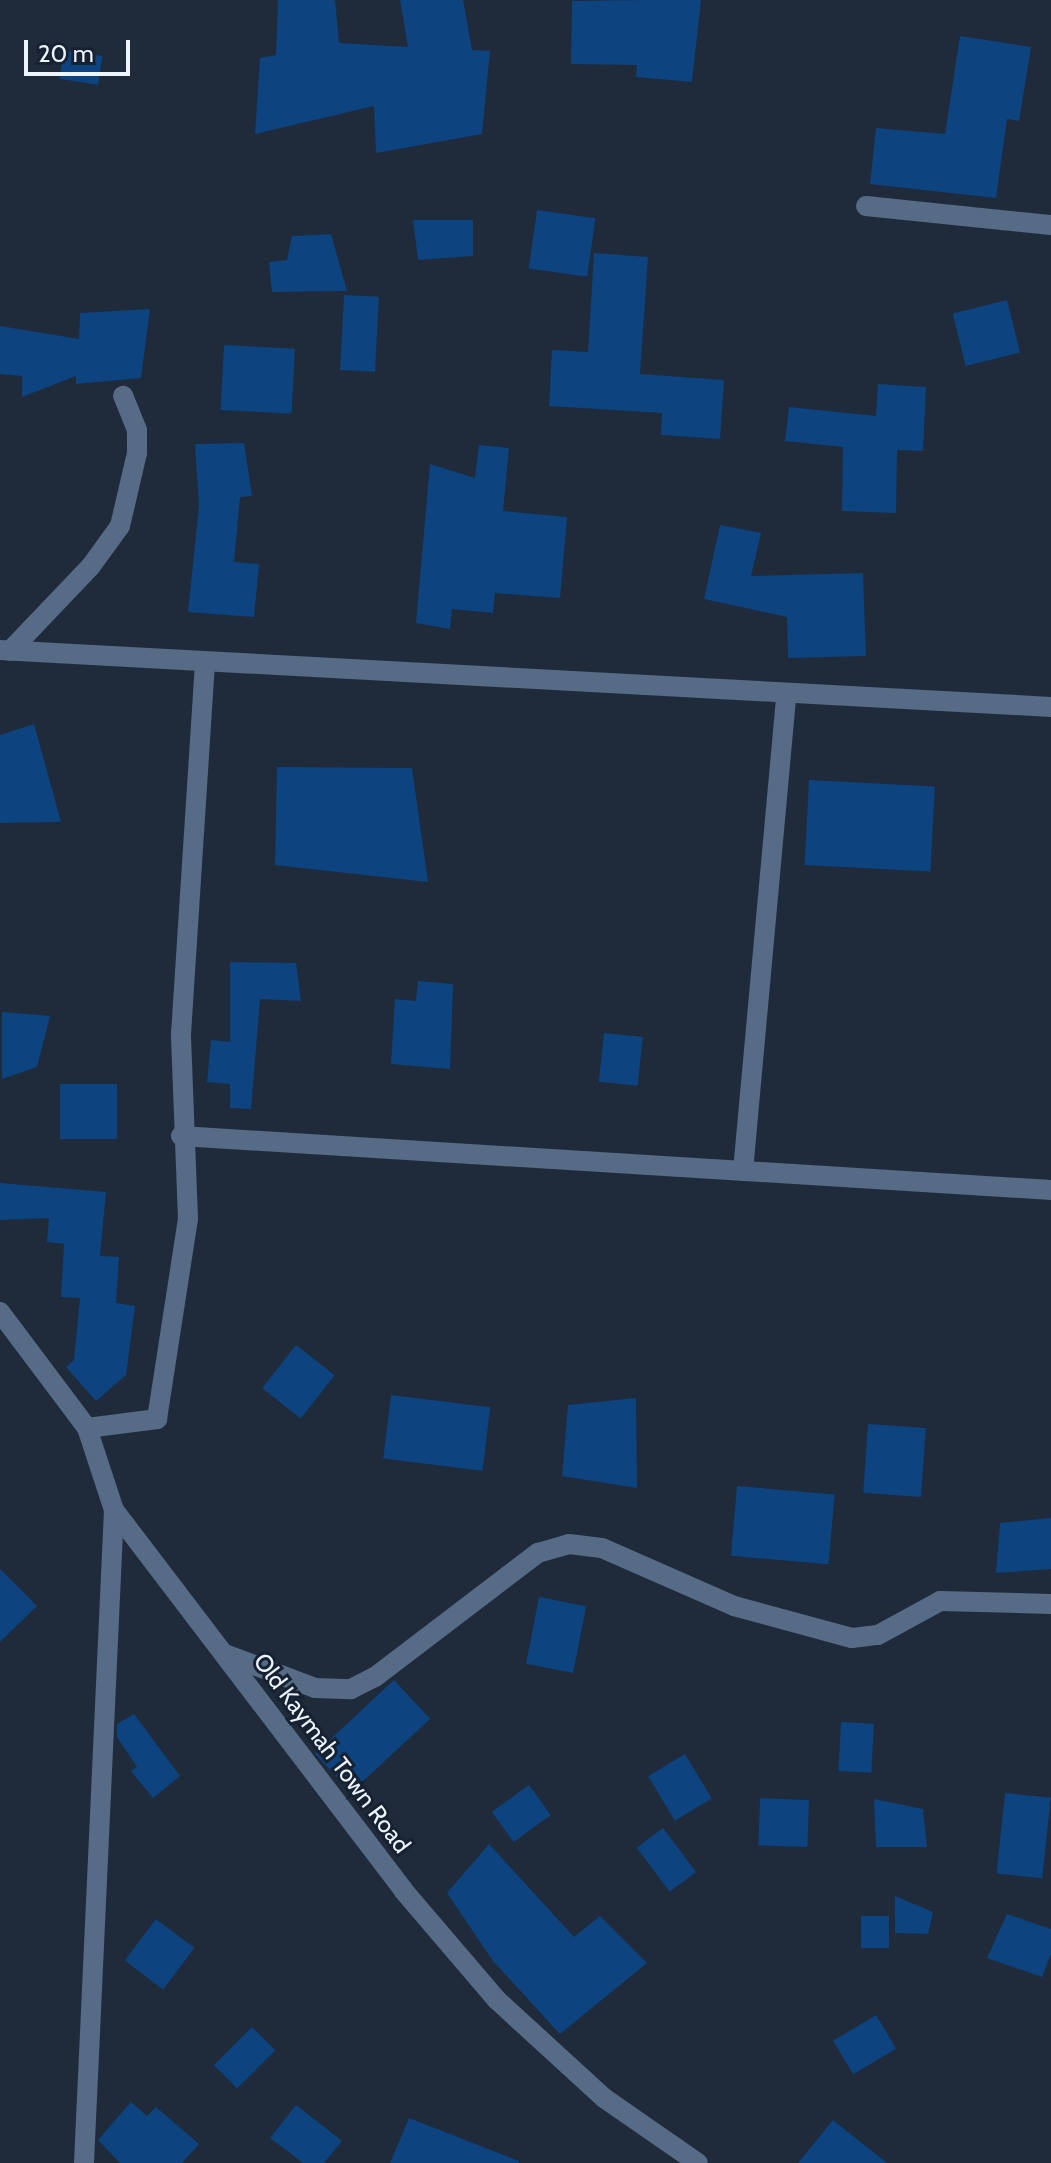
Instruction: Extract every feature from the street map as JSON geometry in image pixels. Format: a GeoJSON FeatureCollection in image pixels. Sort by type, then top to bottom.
{"type":"FeatureCollection","features":[{"type":"Feature","properties":{"kind":"street"},"geometry":{"type":"LineString","coordinates":[[866,206],[1051,225]]}},
{"type":"Feature","properties":{"kind":"street"},"geometry":{"type":"LineString","coordinates":[[5,651],[91,566],[120,526],[137,453],[137,430],[123,396]]}},
{"type":"Feature","properties":{"kind":"street"},"geometry":{"type":"LineString","coordinates":[[5,651],[1051,707]]}},
{"type":"Feature","properties":{"kind":"street"},"geometry":{"type":"LineString","coordinates":[[87,1428],[157,1419],[188,1219],[181,1136],[181,1034],[205,663]]}},
{"type":"Feature","properties":{"kind":"street"},"geometry":{"type":"LineString","coordinates":[[743,1171],[786,694]]}},
{"type":"Feature","properties":{"kind":"street"},"geometry":{"type":"LineString","coordinates":[[181,1136],[1051,1190]]}},
{"type":"Feature","properties":{"kind":"street","name":"Old Kaymah Town Road"},"geometry":{"type":"LineString","coordinates":[[0,1312],[87,1428],[114,1510],[403,1890],[497,2000],[604,2098],[698,2163]]}},
{"type":"Feature","properties":{"kind":"street"},"geometry":{"type":"LineString","coordinates":[[84,2163],[114,1510]]}},
{"type":"Feature","properties":{"kind":"street"},"geometry":{"type":"LineString","coordinates":[[225,1654],[315,1688],[351,1689],[375,1677],[538,1553],[569,1544],[602,1548],[734,1606],[852,1638],[878,1635],[940,1601],[1051,1604]]}},
{"type":"Feature","properties":{"kind":"building"},"geometry":{"type":"Polygon","coordinates":[[[278,0],[335,0],[339,43],[408,47],[400,0],[463,0],[472,50],[490,51],[482,134],[376,153],[374,106],[255,134],[260,58],[276,55],[278,0]]]}},
{"type":"Feature","properties":{"kind":"building"},"geometry":{"type":"Polygon","coordinates":[[[701,0],[692,82],[636,77],[637,65],[571,64],[572,1],[701,0]]]}},
{"type":"Feature","properties":{"kind":"building"},"geometry":{"type":"Polygon","coordinates":[[[960,36],[1031,47],[1019,121],[1007,119],[996,198],[870,184],[876,128],[945,134],[960,36]]]}},
{"type":"Feature","properties":{"kind":"building"},"geometry":{"type":"Polygon","coordinates":[[[64,50],[103,56],[98,85],[59,79],[64,50]]]}},
{"type":"Feature","properties":{"kind":"building"},"geometry":{"type":"Polygon","coordinates":[[[537,210],[595,218],[587,277],[529,268],[537,210]]]}},
{"type":"Feature","properties":{"kind":"building"},"geometry":{"type":"Polygon","coordinates":[[[413,220],[473,220],[473,256],[418,260],[413,220]]]}},
{"type":"Feature","properties":{"kind":"building"},"geometry":{"type":"Polygon","coordinates":[[[331,234],[347,291],[272,292],[269,262],[287,260],[292,236],[331,234]]]}},
{"type":"Feature","properties":{"kind":"building"},"geometry":{"type":"Polygon","coordinates":[[[594,253],[648,257],[640,374],[724,380],[720,439],[661,435],[662,413],[549,406],[552,350],[588,352],[594,253]]]}},
{"type":"Feature","properties":{"kind":"building"},"geometry":{"type":"Polygon","coordinates":[[[344,295],[379,297],[375,372],[340,370],[344,295]]]}},
{"type":"Feature","properties":{"kind":"building"},"geometry":{"type":"Polygon","coordinates":[[[1007,300],[1020,352],[966,366],[953,314],[1007,300]]]}},
{"type":"Feature","properties":{"kind":"building"},"geometry":{"type":"Polygon","coordinates":[[[150,309],[141,378],[76,384],[76,376],[22,397],[22,376],[0,374],[0,326],[79,339],[80,313],[150,309]]]}},
{"type":"Feature","properties":{"kind":"building"},"geometry":{"type":"Polygon","coordinates":[[[224,345],[295,349],[292,414],[221,410],[224,345]]]}},
{"type":"Feature","properties":{"kind":"building"},"geometry":{"type":"Polygon","coordinates":[[[878,384],[926,387],[923,451],[897,450],[896,513],[842,511],[843,447],[785,441],[789,407],[876,416],[878,384]]]}},
{"type":"Feature","properties":{"kind":"building"},"geometry":{"type":"Polygon","coordinates":[[[244,443],[252,496],[240,497],[234,562],[259,564],[254,617],[188,612],[199,506],[195,444],[244,443]]]}},
{"type":"Feature","properties":{"kind":"building"},"geometry":{"type":"Polygon","coordinates":[[[479,445],[509,448],[503,511],[567,517],[560,598],[495,593],[493,613],[452,609],[450,629],[416,623],[430,464],[475,478],[479,445]]]}},
{"type":"Feature","properties":{"kind":"building"},"geometry":{"type":"Polygon","coordinates":[[[720,525],[761,533],[751,576],[863,573],[866,656],[788,658],[787,617],[704,599],[720,525]]]}},
{"type":"Feature","properties":{"kind":"building"},"geometry":{"type":"Polygon","coordinates":[[[34,724],[61,822],[0,823],[0,735],[34,724]]]}},
{"type":"Feature","properties":{"kind":"building"},"geometry":{"type":"Polygon","coordinates":[[[277,767],[412,768],[428,882],[275,865],[277,767]]]}},
{"type":"Feature","properties":{"kind":"building"},"geometry":{"type":"Polygon","coordinates":[[[809,780],[935,787],[930,871],[805,865],[809,780]]]}},
{"type":"Feature","properties":{"kind":"building"},"geometry":{"type":"Polygon","coordinates":[[[230,962],[296,963],[301,1001],[260,999],[251,1109],[230,1108],[230,1084],[207,1082],[211,1040],[230,1042],[230,962]]]}},
{"type":"Feature","properties":{"kind":"building"},"geometry":{"type":"Polygon","coordinates":[[[418,981],[453,984],[450,1069],[391,1064],[395,999],[416,1001],[418,981]]]}},
{"type":"Feature","properties":{"kind":"building"},"geometry":{"type":"Polygon","coordinates":[[[2,1012],[50,1016],[37,1067],[2,1079],[2,1012]]]}},
{"type":"Feature","properties":{"kind":"building"},"geometry":{"type":"Polygon","coordinates":[[[604,1033],[643,1037],[638,1086],[599,1082],[604,1033]]]}},
{"type":"Feature","properties":{"kind":"building"},"geometry":{"type":"Polygon","coordinates":[[[60,1084],[117,1084],[117,1139],[60,1139],[60,1084]]]}},
{"type":"Feature","properties":{"kind":"building"},"geometry":{"type":"Polygon","coordinates":[[[0,1183],[106,1192],[100,1256],[119,1257],[116,1303],[135,1306],[126,1375],[96,1401],[66,1367],[74,1360],[80,1298],[61,1297],[64,1244],[47,1242],[49,1218],[0,1220],[0,1183]]]}},
{"type":"Feature","properties":{"kind":"building"},"geometry":{"type":"Polygon","coordinates":[[[296,1345],[335,1375],[301,1419],[262,1388],[296,1345]]]}},
{"type":"Feature","properties":{"kind":"building"},"geometry":{"type":"Polygon","coordinates":[[[391,1395],[490,1407],[482,1471],[383,1459],[391,1395]]]}},
{"type":"Feature","properties":{"kind":"building"},"geometry":{"type":"Polygon","coordinates":[[[636,1398],[637,1488],[562,1476],[568,1405],[636,1398]]]}},
{"type":"Feature","properties":{"kind":"building"},"geometry":{"type":"Polygon","coordinates":[[[868,1424],[926,1428],[921,1497],[863,1493],[868,1424]]]}},
{"type":"Feature","properties":{"kind":"building"},"geometry":{"type":"Polygon","coordinates":[[[737,1486],[835,1495],[829,1564],[731,1556],[737,1486]]]}},
{"type":"Feature","properties":{"kind":"building"},"geometry":{"type":"Polygon","coordinates":[[[1051,1518],[1051,1569],[996,1573],[1000,1523],[1051,1518]]]}},
{"type":"Feature","properties":{"kind":"building"},"geometry":{"type":"Polygon","coordinates":[[[0,1569],[37,1606],[0,1642],[0,1569]]]}},
{"type":"Feature","properties":{"kind":"building"},"geometry":{"type":"Polygon","coordinates":[[[539,1597],[586,1606],[573,1673],[526,1664],[539,1597]]]}},
{"type":"Feature","properties":{"kind":"building"},"geometry":{"type":"Polygon","coordinates":[[[394,1680],[430,1719],[351,1792],[315,1754],[394,1680]]]}},
{"type":"Feature","properties":{"kind":"building"},"geometry":{"type":"Polygon","coordinates":[[[134,1714],[180,1776],[153,1798],[131,1771],[137,1767],[117,1737],[117,1724],[134,1714]]]}},
{"type":"Feature","properties":{"kind":"building"},"geometry":{"type":"Polygon","coordinates":[[[841,1722],[874,1724],[871,1773],[838,1771],[841,1722]]]}},
{"type":"Feature","properties":{"kind":"building"},"geometry":{"type":"Polygon","coordinates":[[[685,1754],[712,1799],[675,1821],[648,1776],[685,1754]]]}},
{"type":"Feature","properties":{"kind":"building"},"geometry":{"type":"Polygon","coordinates":[[[529,1785],[551,1815],[514,1842],[492,1812],[529,1785]]]}},
{"type":"Feature","properties":{"kind":"building"},"geometry":{"type":"Polygon","coordinates":[[[1005,1793],[1051,1798],[1042,1878],[997,1874],[1005,1793]]]}},
{"type":"Feature","properties":{"kind":"building"},"geometry":{"type":"Polygon","coordinates":[[[760,1798],[809,1800],[807,1847],[758,1845],[760,1798]]]}},
{"type":"Feature","properties":{"kind":"building"},"geometry":{"type":"Polygon","coordinates":[[[874,1799],[923,1809],[927,1847],[876,1847],[874,1799]]]}},
{"type":"Feature","properties":{"kind":"building"},"geometry":{"type":"Polygon","coordinates":[[[663,1828],[696,1872],[670,1892],[637,1848],[663,1828]]]}},
{"type":"Feature","properties":{"kind":"building"},"geometry":{"type":"Polygon","coordinates":[[[489,1844],[574,1937],[600,1916],[647,1963],[560,2034],[493,1961],[447,1893],[489,1844]]]}},
{"type":"Feature","properties":{"kind":"building"},"geometry":{"type":"Polygon","coordinates":[[[895,1896],[933,1912],[928,1934],[895,1933],[895,1896]]]}},
{"type":"Feature","properties":{"kind":"building"},"geometry":{"type":"Polygon","coordinates":[[[1007,1914],[1051,1929],[1051,1954],[1042,1977],[987,1958],[1007,1914]]]}},
{"type":"Feature","properties":{"kind":"building"},"geometry":{"type":"Polygon","coordinates":[[[861,1916],[889,1916],[889,1948],[861,1948],[861,1916]]]}},
{"type":"Feature","properties":{"kind":"building"},"geometry":{"type":"Polygon","coordinates":[[[156,1919],[194,1948],[163,1989],[125,1961],[156,1919]]]}},
{"type":"Feature","properties":{"kind":"building"},"geometry":{"type":"Polygon","coordinates":[[[876,2015],[896,2048],[853,2074],[833,2041],[876,2015]]]}},
{"type":"Feature","properties":{"kind":"building"},"geometry":{"type":"Polygon","coordinates":[[[252,2027],[275,2050],[237,2089],[214,2065],[252,2027]]]}},
{"type":"Feature","properties":{"kind":"building"},"geometry":{"type":"Polygon","coordinates":[[[131,2102],[147,2116],[156,2107],[199,2144],[182,2163],[120,2163],[98,2140],[131,2102]]]}},
{"type":"Feature","properties":{"kind":"building"},"geometry":{"type":"Polygon","coordinates":[[[296,2105],[342,2141],[324,2163],[303,2163],[270,2138],[296,2105]]]}},
{"type":"Feature","properties":{"kind":"building"},"geometry":{"type":"Polygon","coordinates":[[[409,2118],[519,2161],[519,2163],[390,2163],[409,2118]]]}},
{"type":"Feature","properties":{"kind":"building"},"geometry":{"type":"Polygon","coordinates":[[[833,2120],[887,2163],[798,2163],[833,2120]]]}}]}
